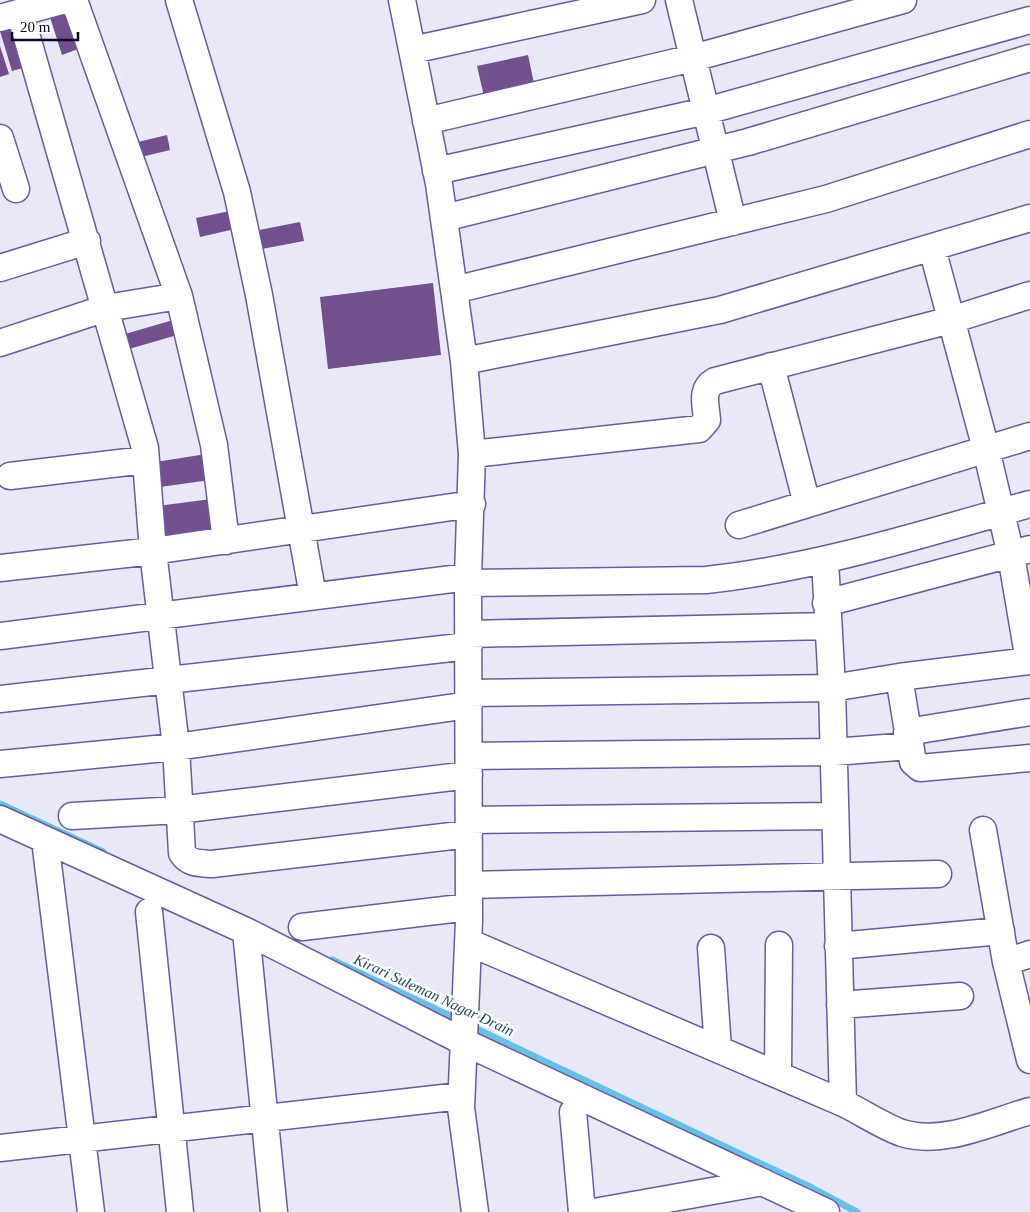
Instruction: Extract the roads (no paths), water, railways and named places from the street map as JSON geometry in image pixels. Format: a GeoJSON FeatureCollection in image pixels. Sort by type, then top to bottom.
{"type":"FeatureCollection","features":[{"type":"Feature","properties":{"kind":"street"},"geometry":{"type":"LineString","coordinates":[[66,0],[10,15],[87,241],[145,448],[153,551],[176,747],[178,810],[182,853],[186,860],[212,864],[469,827],[835,816]]}},
{"type":"Feature","properties":{"kind":"street"},"geometry":{"type":"LineString","coordinates":[[74,0],[179,296],[214,445],[226,541]]}},
{"type":"Feature","properties":{"kind":"street"},"geometry":{"type":"LineString","coordinates":[[179,0],[237,192],[258,295],[313,596]]}},
{"type":"Feature","properties":{"kind":"street"},"geometry":{"type":"LineString","coordinates":[[402,0],[444,218],[464,361],[472,454],[472,504],[468,580],[469,896],[461,1108],[475,1212]]}},
{"type":"Feature","properties":{"kind":"street"},"geometry":{"type":"LineString","coordinates":[[412,50],[642,0]]}},
{"type":"Feature","properties":{"kind":"street"},"geometry":{"type":"LineString","coordinates":[[679,0],[733,222]]}},
{"type":"Feature","properties":{"kind":"street"},"geometry":{"type":"LineString","coordinates":[[426,121],[693,58],[903,0]]}},
{"type":"Feature","properties":{"kind":"street"},"geometry":{"type":"LineString","coordinates":[[436,171],[706,111],[1030,20]]}},
{"type":"Feature","properties":{"kind":"street"},"geometry":{"type":"LineString","coordinates":[[444,218],[715,150],[1030,58]]}},
{"type":"Feature","properties":{"kind":"street"},"geometry":{"type":"LineString","coordinates":[[454,290],[826,200],[1030,134]]}},
{"type":"Feature","properties":{"kind":"street"},"geometry":{"type":"LineString","coordinates":[[0,138],[16,189]]}},
{"type":"Feature","properties":{"kind":"street"},"geometry":{"type":"LineString","coordinates":[[464,361],[720,310],[1030,218]]}},
{"type":"Feature","properties":{"kind":"street"},"geometry":{"type":"LineString","coordinates":[[0,268],[87,241]]}},
{"type":"Feature","properties":{"kind":"street"},"geometry":{"type":"LineString","coordinates":[[0,764],[176,747],[469,699],[832,688],[899,677],[1030,661],[1021,552],[1001,512],[932,248]]}},
{"type":"Feature","properties":{"kind":"street"},"geometry":{"type":"LineString","coordinates":[[472,454],[699,429],[707,420],[705,392],[708,384],[952,320],[1030,295]]}},
{"type":"Feature","properties":{"kind":"street"},"geometry":{"type":"LineString","coordinates":[[0,343],[106,308],[179,296]]}},
{"type":"Feature","properties":{"kind":"street"},"geometry":{"type":"LineString","coordinates":[[771,366],[807,504]]}},
{"type":"Feature","properties":{"kind":"street"},"geometry":{"type":"LineString","coordinates":[[740,525],[1030,436]]}},
{"type":"Feature","properties":{"kind":"street"},"geometry":{"type":"LineString","coordinates":[[10,476],[145,460]]}},
{"type":"Feature","properties":{"kind":"street"},"geometry":{"type":"LineString","coordinates":[[0,568],[153,551],[472,504]]}},
{"type":"Feature","properties":{"kind":"street"},"geometry":{"type":"LineString","coordinates":[[0,636],[313,596],[468,580],[706,580],[738,576],[825,560],[1030,504]]}},
{"type":"Feature","properties":{"kind":"street"},"geometry":{"type":"LineString","coordinates":[[0,699],[169,681],[469,640],[827,614],[1021,552]]}},
{"type":"Feature","properties":{"kind":"street"},"geometry":{"type":"LineString","coordinates":[[825,560],[832,688],[843,1103]]}},
{"type":"Feature","properties":{"kind":"street"},"geometry":{"type":"LineString","coordinates":[[899,677],[908,739],[916,765],[926,769],[1030,758]]}},
{"type":"Feature","properties":{"kind":"street"},"geometry":{"type":"LineString","coordinates":[[72,816],[178,810],[469,766],[834,752],[908,739],[1030,712]]}},
{"type":"Feature","properties":{"kind":"street"},"geometry":{"type":"LineString","coordinates":[[0,819],[464,1029],[763,1182],[826,1212]]}},
{"type":"Feature","properties":{"kind":"street"},"geometry":{"type":"LineString","coordinates":[[983,830],[1001,930],[1018,958],[1030,1060]]}},
{"type":"Feature","properties":{"kind":"street"},"geometry":{"type":"LineString","coordinates":[[45,840],[91,1212]]}},
{"type":"Feature","properties":{"kind":"street"},"geometry":{"type":"LineString","coordinates":[[302,928],[469,896],[836,876],[938,874]]}},
{"type":"Feature","properties":{"kind":"street"},"geometry":{"type":"LineString","coordinates":[[149,912],[180,1212]]}},
{"type":"Feature","properties":{"kind":"street"},"geometry":{"type":"LineString","coordinates":[[838,946],[1001,930]]}},
{"type":"Feature","properties":{"kind":"street"},"geometry":{"type":"LineString","coordinates":[[246,931],[274,1212]]}},
{"type":"Feature","properties":{"kind":"street"},"geometry":{"type":"LineString","coordinates":[[468,942],[843,1103],[902,1133],[929,1137],[960,1132],[1030,1111]]}},
{"type":"Feature","properties":{"kind":"street"},"geometry":{"type":"LineString","coordinates":[[778,1075],[779,945]]}},
{"type":"Feature","properties":{"kind":"street"},"geometry":{"type":"LineString","coordinates":[[711,948],[718,1050]]}},
{"type":"Feature","properties":{"kind":"street"},"geometry":{"type":"LineString","coordinates":[[840,1005],[960,996]]}},
{"type":"Feature","properties":{"kind":"street"},"geometry":{"type":"LineString","coordinates":[[0,1148],[461,1096]]}},
{"type":"Feature","properties":{"kind":"street"},"geometry":{"type":"LineString","coordinates":[[573,1112],[582,1212]]}},
{"type":"Feature","properties":{"kind":"street"},"geometry":{"type":"LineString","coordinates":[[594,1212],[665,1206],[763,1182]]}},
{"type":"Feature","properties":{"kind":"waterway","name":"Kirari Suleman Nagar Drain"},"geometry":{"type":"LineString","coordinates":[[0,804],[103,852]]}},
{"type":"Feature","properties":{"kind":"waterway","name":"Kirari Suleman Nagar Drain"},"geometry":{"type":"LineString","coordinates":[[332,960],[460,1021]]}},
{"type":"Feature","properties":{"kind":"waterway","name":"Kirari Suleman Nagar Drain"},"geometry":{"type":"LineString","coordinates":[[470,1026],[812,1188],[857,1212]]}}]}
